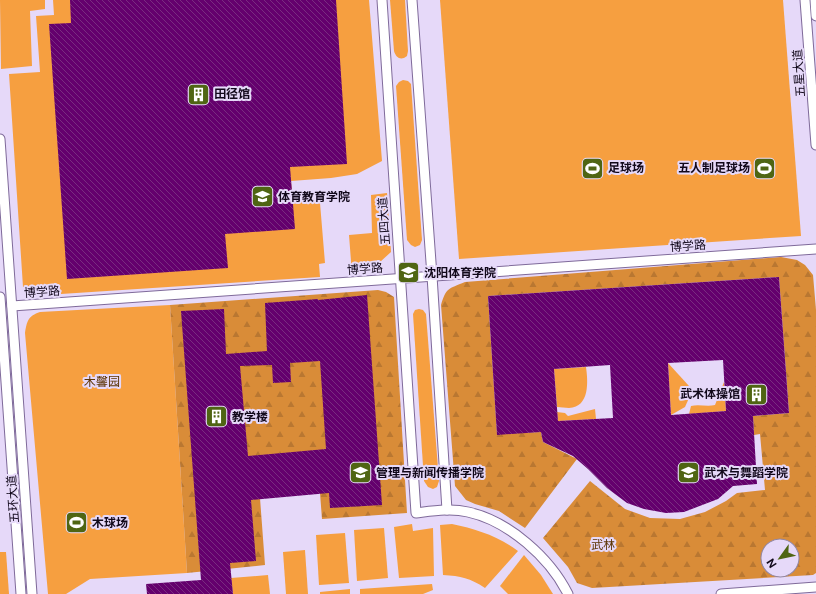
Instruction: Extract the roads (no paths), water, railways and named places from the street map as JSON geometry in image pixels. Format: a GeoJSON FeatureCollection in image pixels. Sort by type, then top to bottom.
{"type":"FeatureCollection","features":[{"type":"Feature","properties":{"kind":"lane","name":"五四大道"},"geometry":{"type":"LineString","coordinates":[[382,0],[416,513],[447,510]]}},
{"type":"Feature","properties":{"kind":"lane"},"geometry":{"type":"LineString","coordinates":[[412,0],[447,510],[468,512],[484,517],[498,523],[512,532],[531,547],[548,564],[561,580],[568,594]]}},
{"type":"Feature","properties":{"kind":"lane","name":"五星大道"},"geometry":{"type":"LineString","coordinates":[[806,0],[816,145]]}},
{"type":"Feature","properties":{"kind":"lane"},"geometry":{"type":"LineString","coordinates":[[815,0],[816,16]]}},
{"type":"Feature","properties":{"kind":"lane","name":"五环大道"},"geometry":{"type":"LineString","coordinates":[[0,139],[32,594]]}},
{"type":"Feature","properties":{"kind":"lane","name":"博学路"},"geometry":{"type":"LineString","coordinates":[[12,306],[816,249]]}},
{"type":"Feature","properties":{"kind":"lane","name":"五环大道"},"geometry":{"type":"LineString","coordinates":[[0,297],[4,401],[21,594]]}},
{"type":"Feature","properties":{"kind":"lane"},"geometry":{"type":"LineString","coordinates":[[4,401],[18,400]]}},
{"type":"Feature","properties":{"kind":"lane"},"geometry":{"type":"LineString","coordinates":[[722,594],[816,587]]}},
{"type":"Feature","properties":{"kind":"place","name":"田径馆"},"geometry":{"type":"Point","coordinates":[198,94]}},
{"type":"Feature","properties":{"kind":"place","name":"足球场"},"geometry":{"type":"Point","coordinates":[593,168]}},
{"type":"Feature","properties":{"kind":"place","name":"五人制足球场"},"geometry":{"type":"Point","coordinates":[765,168]}},
{"type":"Feature","properties":{"kind":"place","name":"体育教育学院"},"geometry":{"type":"Point","coordinates":[263,197]}},
{"type":"Feature","properties":{"kind":"place","name":"沈阳体育学院"},"geometry":{"type":"Point","coordinates":[408,273]}},
{"type":"Feature","properties":{"kind":"place","name":"武术体操馆"},"geometry":{"type":"Point","coordinates":[756,394]}},
{"type":"Feature","properties":{"kind":"place","name":"教学楼"},"geometry":{"type":"Point","coordinates":[217,417]}},
{"type":"Feature","properties":{"kind":"place","name":"管理与新闻传播学院"},"geometry":{"type":"Point","coordinates":[360,473]}},
{"type":"Feature","properties":{"kind":"place","name":"武术与舞蹈学院"},"geometry":{"type":"Point","coordinates":[688,473]}},
{"type":"Feature","properties":{"kind":"place","name":"木球场"},"geometry":{"type":"Point","coordinates":[77,523]}},
{"type":"Feature","properties":{"kind":"park label","name":"木馨园"},"geometry":{"type":"Point","coordinates":[102,382]}},
{"type":"Feature","properties":{"kind":"park label","name":"武林"},"geometry":{"type":"Point","coordinates":[603,545]}}]}
